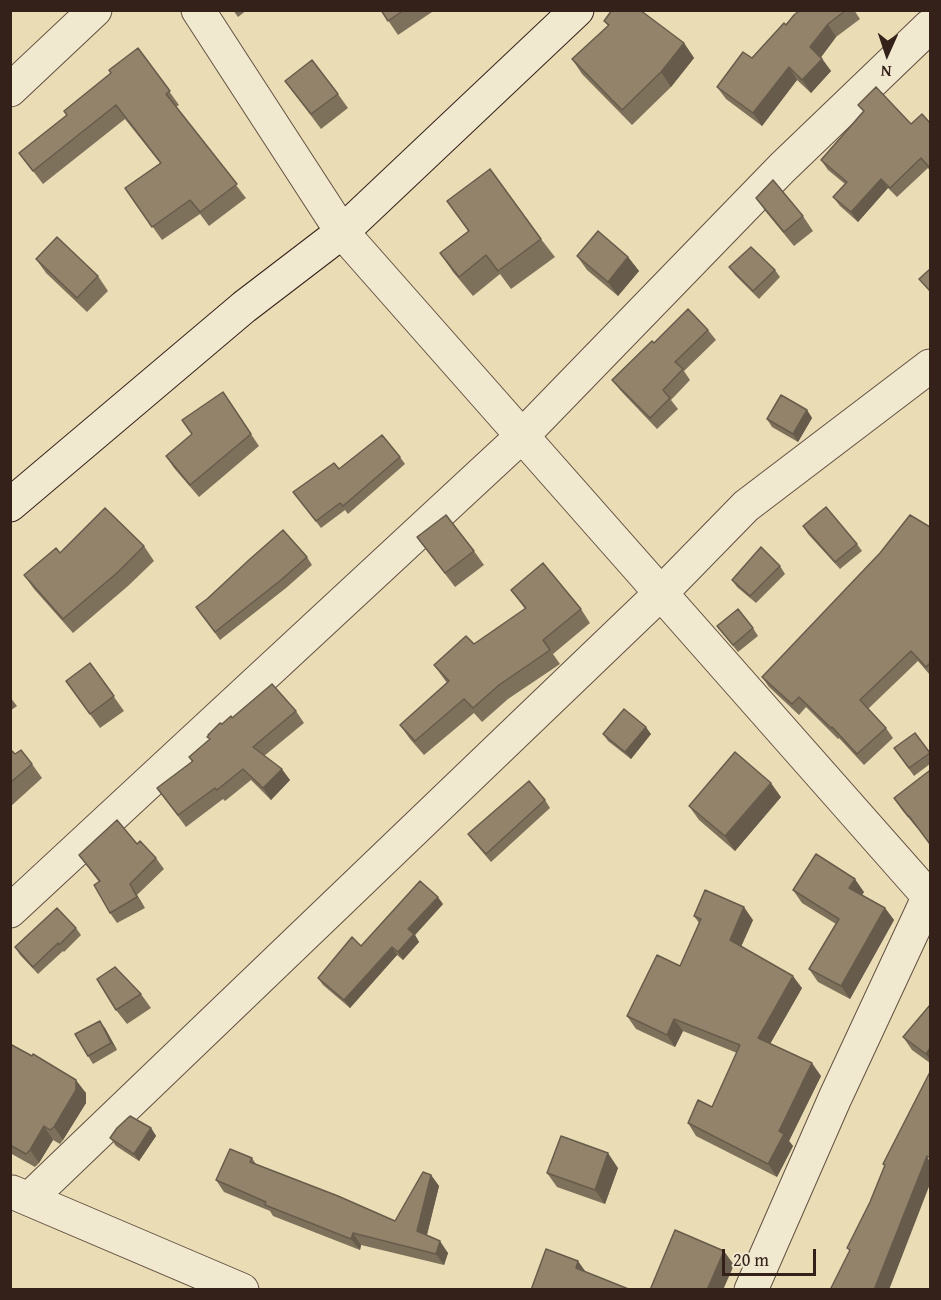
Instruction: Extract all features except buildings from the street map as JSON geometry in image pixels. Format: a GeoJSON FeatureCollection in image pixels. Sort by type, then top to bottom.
{"type":"FeatureCollection","features":[{"type":"Feature","properties":{"kind":"street"},"geometry":{"type":"LineString","coordinates":[[10,90],[95,10]]}},
{"type":"Feature","properties":{"kind":"street"},"geometry":{"type":"LineString","coordinates":[[198,10],[342,232],[930,897],[836,1098],[751,1290]]}},
{"type":"Feature","properties":{"kind":"street"},"geometry":{"type":"LineString","coordinates":[[10,505],[244,307],[342,232],[577,10]]}},
{"type":"Feature","properties":{"kind":"street"},"geometry":{"type":"LineString","coordinates":[[10,911],[522,436],[774,176],[930,26]]}},
{"type":"Feature","properties":{"kind":"street"},"geometry":{"type":"LineString","coordinates":[[242,1290],[20,1195],[661,593],[746,506],[930,366]]}}]}
